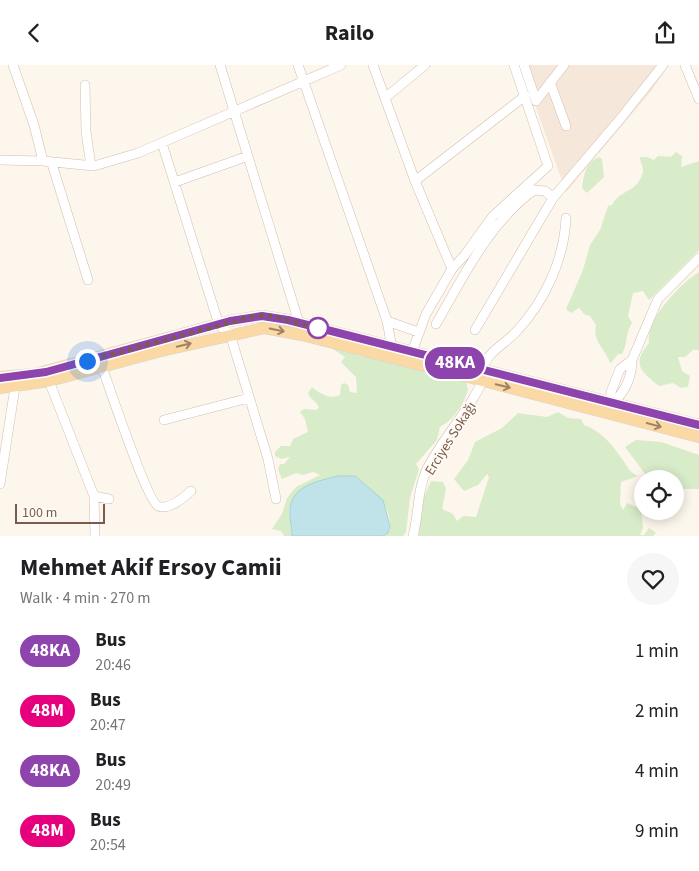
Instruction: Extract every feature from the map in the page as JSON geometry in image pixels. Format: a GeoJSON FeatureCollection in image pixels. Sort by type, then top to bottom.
{"type":"FeatureCollection","features":[{"type":"Feature","properties":{"kind":"main road"},"geometry":{"type":"LineString","coordinates":[[0,377],[35,375],[219,325],[262,316],[299,323],[412,353],[486,376]]}},
{"type":"Feature","properties":{"kind":"main road"},"geometry":{"type":"LineString","coordinates":[[0,388],[49,381],[256,328],[274,329],[486,376],[610,408],[699,437]]}},
{"type":"Feature","properties":{"kind":"main road"},"geometry":{"type":"LineString","coordinates":[[610,408],[699,425]]}},
{"type":"Feature","properties":{"kind":"street"},"geometry":{"type":"LineString","coordinates":[[13,65],[88,280]]}},
{"type":"Feature","properties":{"kind":"street"},"geometry":{"type":"LineString","coordinates":[[220,65],[299,323]]}},
{"type":"Feature","properties":{"kind":"street"},"geometry":{"type":"LineString","coordinates":[[298,65],[387,321],[392,348]]}},
{"type":"Feature","properties":{"kind":"street"},"geometry":{"type":"LineString","coordinates":[[0,160],[91,166],[138,153],[341,65]]}},
{"type":"Feature","properties":{"kind":"street"},"geometry":{"type":"LineString","coordinates":[[373,65],[415,181],[452,269]]}},
{"type":"Feature","properties":{"kind":"street"},"geometry":{"type":"LineString","coordinates":[[385,98],[425,65]]}},
{"type":"Feature","properties":{"kind":"street"},"geometry":{"type":"LineString","coordinates":[[412,353],[418,332],[452,269],[464,256],[492,216],[548,166],[514,65]]}},
{"type":"Feature","properties":{"kind":"street"},"geometry":{"type":"LineString","coordinates":[[524,65],[536,101],[564,65]]}},
{"type":"Feature","properties":{"kind":"street"},"geometry":{"type":"LineString","coordinates":[[475,329],[553,198],[663,65]]}},
{"type":"Feature","properties":{"kind":"street"},"geometry":{"type":"LineString","coordinates":[[685,65],[699,99]]}},
{"type":"Feature","properties":{"kind":"street"},"geometry":{"type":"LineString","coordinates":[[693,65],[694,83]]}},
{"type":"Feature","properties":{"kind":"street"},"geometry":{"type":"LineString","coordinates":[[550,82],[566,126]]}},
{"type":"Feature","properties":{"kind":"street"},"geometry":{"type":"LineString","coordinates":[[85,85],[86,132],[91,166]]}},
{"type":"Feature","properties":{"kind":"street"},"geometry":{"type":"LineString","coordinates":[[415,181],[525,95]]}},
{"type":"Feature","properties":{"kind":"street"},"geometry":{"type":"LineString","coordinates":[[162,143],[219,325],[230,334],[268,459],[276,499]]}},
{"type":"Feature","properties":{"kind":"street"},"geometry":{"type":"LineString","coordinates":[[175,182],[248,156]]}},
{"type":"Feature","properties":{"kind":"street"},"geometry":{"type":"LineString","coordinates":[[436,324],[476,255],[496,225],[534,190],[545,191],[553,198]]}},
{"type":"Feature","properties":{"kind":"street","name":"Erciyes Sokağı"},"geometry":{"type":"LineString","coordinates":[[413,536],[419,497],[427,470],[475,398],[486,376],[484,365],[486,358],[516,332],[532,311],[554,273],[565,236],[566,218]]}},
{"type":"Feature","properties":{"kind":"street"},"geometry":{"type":"LineString","coordinates":[[610,408],[623,395],[632,360],[658,299],[699,258]]}},
{"type":"Feature","properties":{"kind":"street"},"geometry":{"type":"LineString","coordinates":[[387,321],[418,332]]}},
{"type":"Feature","properties":{"kind":"street"},"geometry":{"type":"LineString","coordinates":[[610,408],[611,392],[618,373],[632,360]]}},
{"type":"Feature","properties":{"kind":"street"},"geometry":{"type":"LineString","coordinates":[[102,367],[140,471],[155,504],[161,507],[171,504],[191,491]]}},
{"type":"Feature","properties":{"kind":"street"},"geometry":{"type":"LineString","coordinates":[[618,373],[623,377],[629,376]]}},
{"type":"Feature","properties":{"kind":"street"},"geometry":{"type":"LineString","coordinates":[[49,381],[94,496],[95,536]]}},
{"type":"Feature","properties":{"kind":"street"},"geometry":{"type":"LineString","coordinates":[[0,484],[15,387]]}},
{"type":"Feature","properties":{"kind":"street"},"geometry":{"type":"LineString","coordinates":[[164,420],[249,397]]}},
{"type":"Feature","properties":{"kind":"street"},"geometry":{"type":"LineString","coordinates":[[94,496],[109,499]]}},
{"type":"Feature","properties":{"kind":"shaded area"},"geometry":{"type":"Polygon","coordinates":[[[521,65],[669,65],[652,90],[566,192],[521,65]]]}},
{"type":"Feature","properties":{"kind":"green space"},"geometry":{"type":"Polygon","coordinates":[[[676,152],[682,156],[681,167],[699,161],[699,250],[649,300],[643,291],[633,293],[628,316],[632,323],[628,331],[624,350],[622,354],[618,354],[610,363],[597,341],[596,325],[590,316],[584,314],[579,308],[571,313],[566,309],[583,270],[590,245],[600,230],[608,206],[612,205],[620,196],[633,188],[640,179],[643,170],[640,157],[654,160],[658,156],[671,157],[676,152]]]}},
{"type":"Feature","properties":{"kind":"green space"},"geometry":{"type":"Polygon","coordinates":[[[599,157],[602,159],[604,177],[587,193],[582,188],[585,174],[588,166],[599,157]]]}},
{"type":"Feature","properties":{"kind":"green space"},"geometry":{"type":"Polygon","coordinates":[[[699,272],[699,350],[693,350],[685,357],[678,357],[682,371],[690,376],[688,387],[681,388],[673,383],[659,386],[643,372],[640,367],[640,357],[649,343],[649,334],[658,313],[674,293],[699,272]]]}},
{"type":"Feature","properties":{"kind":"green space"},"geometry":{"type":"Polygon","coordinates":[[[337,348],[359,356],[382,359],[466,382],[468,389],[461,406],[450,420],[440,427],[437,440],[416,464],[419,469],[410,498],[406,532],[403,536],[383,536],[390,530],[390,520],[384,505],[355,476],[338,476],[289,510],[292,536],[284,536],[281,531],[272,529],[282,514],[287,498],[296,487],[320,475],[313,472],[303,475],[296,473],[282,479],[278,469],[280,464],[284,464],[290,457],[281,459],[275,456],[275,452],[281,446],[290,446],[293,439],[308,432],[305,419],[300,412],[304,409],[316,410],[319,408],[308,393],[312,387],[324,395],[332,397],[340,395],[341,385],[344,383],[348,385],[350,392],[357,393],[356,377],[341,362],[345,357],[333,349],[337,348]]]}},
{"type":"Feature","properties":{"kind":"green space"},"geometry":{"type":"Polygon","coordinates":[[[558,412],[568,418],[581,419],[584,425],[601,434],[606,439],[634,473],[634,477],[621,482],[620,504],[623,510],[627,503],[634,506],[634,520],[642,520],[643,528],[640,535],[644,535],[649,528],[656,533],[653,536],[419,536],[422,501],[431,481],[443,482],[446,489],[442,509],[453,514],[457,521],[463,516],[476,517],[489,477],[487,474],[478,485],[464,491],[454,479],[468,460],[475,442],[502,428],[518,413],[547,417],[558,412]]]}},
{"type":"Feature","properties":{"kind":"green space"},"geometry":{"type":"Polygon","coordinates":[[[636,440],[661,442],[699,455],[699,489],[684,489],[684,470],[642,470],[625,447],[636,440]]]}},
{"type":"Feature","properties":{"kind":"water"},"geometry":{"type":"Polygon","coordinates":[[[338,476],[355,476],[383,500],[390,526],[388,533],[383,536],[292,536],[290,509],[296,494],[308,485],[338,476]]]}},
{"type":"Feature","properties":{"kind":"bus line","name":"48KA"},"geometry":{"type":"LineString","coordinates":[[0,378],[35,375],[230,321],[247,317],[271,316],[699,425]]}},
{"type":"Feature","properties":{"kind":"route"},"geometry":{"type":"LineString","coordinates":[[87,361],[254,316],[271,316],[318,328]]}}]}
